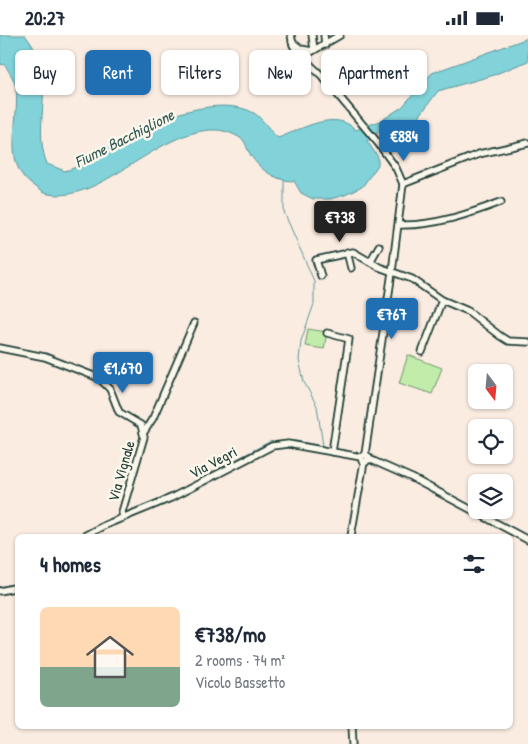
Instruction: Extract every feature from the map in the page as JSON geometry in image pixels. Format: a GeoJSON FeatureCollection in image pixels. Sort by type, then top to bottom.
{"type":"FeatureCollection","features":[{"type":"Feature","properties":{"kind":"street"},"geometry":{"type":"LineString","coordinates":[[311,50],[312,35]]}},
{"type":"Feature","properties":{"kind":"street"},"geometry":{"type":"LineString","coordinates":[[324,35],[325,45]]}},
{"type":"Feature","properties":{"kind":"street"},"geometry":{"type":"LineString","coordinates":[[311,50],[325,45],[340,35]]}},
{"type":"Feature","properties":{"kind":"street"},"geometry":{"type":"LineString","coordinates":[[291,38],[311,50]]}},
{"type":"Feature","properties":{"kind":"street"},"geometry":{"type":"LineString","coordinates":[[291,38],[296,50]]}},
{"type":"Feature","properties":{"kind":"street"},"geometry":{"type":"LineString","coordinates":[[311,66],[387,156],[402,182],[399,225],[365,458],[351,534]]}},
{"type":"Feature","properties":{"kind":"street"},"geometry":{"type":"LineString","coordinates":[[402,182],[479,154],[528,143]]}},
{"type":"Feature","properties":{"kind":"street"},"geometry":{"type":"LineString","coordinates":[[399,225],[416,225],[465,215],[501,202]]}},
{"type":"Feature","properties":{"kind":"street"},"geometry":{"type":"LineString","coordinates":[[370,263],[379,246]]}},
{"type":"Feature","properties":{"kind":"street"},"geometry":{"type":"LineString","coordinates":[[347,252],[351,267]]}},
{"type":"Feature","properties":{"kind":"street"},"geometry":{"type":"LineString","coordinates":[[321,276],[316,260],[353,252],[370,263],[412,279],[442,301],[468,311],[508,341],[528,342]]}},
{"type":"Feature","properties":{"kind":"street"},"geometry":{"type":"LineString","coordinates":[[422,352],[442,301]]}},
{"type":"Feature","properties":{"kind":"street","name":"Via Vignale"},"geometry":{"type":"LineString","coordinates":[[123,518],[122,512],[144,432],[150,424],[194,323]]}},
{"type":"Feature","properties":{"kind":"street"},"geometry":{"type":"LineString","coordinates":[[328,333],[349,339],[332,452]]}},
{"type":"Feature","properties":{"kind":"street","name":"Via Vignale"},"geometry":{"type":"LineString","coordinates":[[0,347],[45,357],[99,378],[110,389],[119,412],[138,423],[144,432]]}},
{"type":"Feature","properties":{"kind":"street","name":"Via Vegri"},"geometry":{"type":"LineString","coordinates":[[88,534],[171,498],[272,446],[288,444],[365,458],[412,478],[528,540]]}},
{"type":"Feature","properties":{"kind":"street"},"geometry":{"type":"LineString","coordinates":[[0,591],[15,588]]}},
{"type":"Feature","properties":{"kind":"street"},"geometry":{"type":"LineString","coordinates":[[352,729],[353,744]]}},
{"type":"Feature","properties":{"kind":"green space"},"geometry":{"type":"Polygon","coordinates":[[[308,329],[327,332],[324,349],[305,346],[308,329]]]}},
{"type":"Feature","properties":{"kind":"green space"},"geometry":{"type":"Polygon","coordinates":[[[408,355],[442,368],[432,394],[399,383],[408,355]]]}},
{"type":"Feature","properties":{"kind":"water"},"geometry":{"type":"Polygon","coordinates":[[[0,35],[25,35],[35,50],[15,50],[15,86],[5,65],[0,64],[0,35]]]}},
{"type":"Feature","properties":{"kind":"water","name":"Fiume Bacchiglione"},"geometry":{"type":"Polygon","coordinates":[[[528,38],[528,61],[491,76],[438,91],[415,122],[395,133],[379,132],[367,141],[378,157],[378,165],[362,187],[345,195],[330,199],[313,199],[301,193],[294,181],[280,179],[267,173],[252,158],[245,142],[231,133],[216,130],[194,133],[172,141],[107,179],[86,189],[65,195],[44,193],[24,178],[18,167],[14,143],[16,95],[43,95],[41,132],[47,164],[65,171],[88,161],[118,141],[153,123],[170,116],[207,107],[224,106],[240,108],[254,113],[278,138],[307,126],[328,121],[348,124],[356,130],[382,120],[402,107],[413,95],[427,95],[427,79],[432,73],[528,38]]]}},
{"type":"Feature","properties":{"kind":"waterway"},"geometry":{"type":"LineString","coordinates":[[126,512],[173,493],[269,442],[296,441],[323,446],[317,406],[304,382],[299,360],[301,341],[314,304],[314,281],[284,212],[284,181]]}},
{"type":"Feature","properties":{"kind":"waterway"},"geometry":{"type":"LineString","coordinates":[[80,534],[117,516]]}},
{"type":"Feature","properties":{"kind":"waterway"},"geometry":{"type":"LineString","coordinates":[[0,587],[15,584]]}}]}
